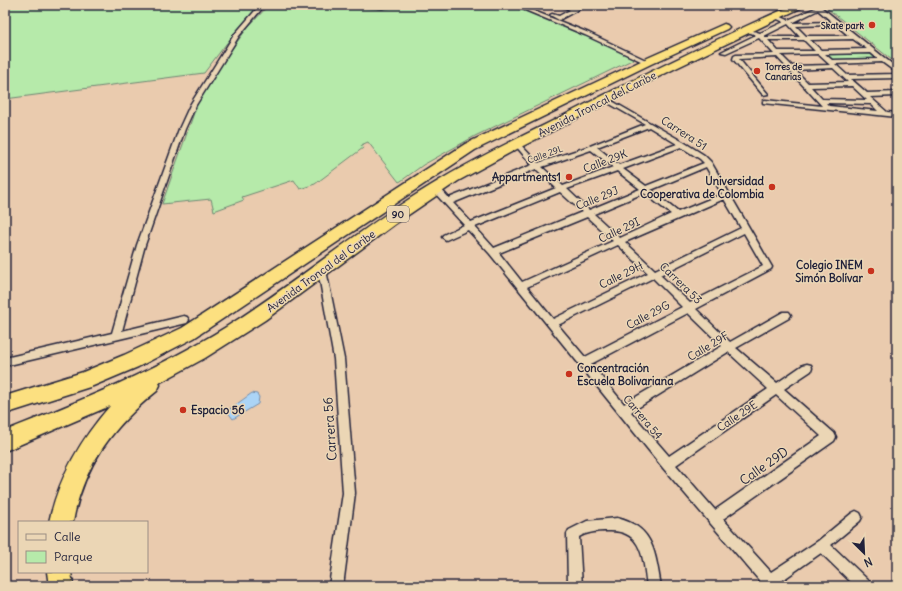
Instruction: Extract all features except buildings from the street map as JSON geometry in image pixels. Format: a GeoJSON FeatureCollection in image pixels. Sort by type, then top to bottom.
{"type":"FeatureCollection","features":[{"type":"Feature","properties":{"kind":"highway","name":"Avenida Troncal del Caribe"},"geometry":{"type":"LineString","coordinates":[[5,406],[86,380],[131,361],[188,333],[470,147],[646,62],[782,17],[802,5]]}},
{"type":"Feature","properties":{"kind":"highway","name":"Avenida Troncal del Caribe"},"geometry":{"type":"LineString","coordinates":[[5,441],[84,409],[137,384],[206,348],[258,316],[405,209],[486,160],[745,29],[782,17]]}},
{"type":"Feature","properties":{"kind":"highway"},"geometry":{"type":"LineString","coordinates":[[61,521],[63,506],[81,463],[108,424],[140,392],[206,348]]}},
{"type":"Feature","properties":{"kind":"highway"},"geometry":{"type":"LineString","coordinates":[[59,573],[61,586]]}},
{"type":"Feature","properties":{"kind":"street"},"geometry":{"type":"LineString","coordinates":[[116,335],[141,245],[182,129],[193,105],[237,35],[263,5]]}},
{"type":"Feature","properties":{"kind":"street"},"geometry":{"type":"LineString","coordinates":[[357,5],[382,7],[397,5]]}},
{"type":"Feature","properties":{"kind":"street"},"geometry":{"type":"LineString","coordinates":[[515,5],[587,34],[646,62]]}},
{"type":"Feature","properties":{"kind":"street"},"geometry":{"type":"LineString","coordinates":[[530,5],[559,18],[585,5]]}},
{"type":"Feature","properties":{"kind":"street"},"geometry":{"type":"LineString","coordinates":[[561,5],[574,10]]}},
{"type":"Feature","properties":{"kind":"street"},"geometry":{"type":"LineString","coordinates":[[724,52],[761,37],[782,17],[816,6],[897,71]]}},
{"type":"Feature","properties":{"kind":"street"},"geometry":{"type":"LineString","coordinates":[[782,17],[838,23]]}},
{"type":"Feature","properties":{"kind":"street"},"geometry":{"type":"LineString","coordinates":[[782,17],[821,52],[885,114]]}},
{"type":"Feature","properties":{"kind":"street"},"geometry":{"type":"LineString","coordinates":[[745,29],[761,37],[828,109]]}},
{"type":"Feature","properties":{"kind":"street"},"geometry":{"type":"LineString","coordinates":[[761,37],[856,37]]}},
{"type":"Feature","properties":{"kind":"street"},"geometry":{"type":"LineString","coordinates":[[765,94],[736,59],[736,57],[821,52],[872,51]]}},
{"type":"Feature","properties":{"kind":"street"},"geometry":{"type":"LineString","coordinates":[[791,68],[883,60]]}},
{"type":"Feature","properties":{"kind":"street"},"geometry":{"type":"LineString","coordinates":[[846,77],[897,76]]}},
{"type":"Feature","properties":{"kind":"street"},"geometry":{"type":"LineString","coordinates":[[807,85],[853,84]]}},
{"type":"Feature","properties":{"kind":"street"},"geometry":{"type":"LineString","coordinates":[[866,95],[897,94]]}},
{"type":"Feature","properties":{"kind":"street","name":"Carrera 51"},"geometry":{"type":"LineString","coordinates":[[605,99],[650,124],[702,157],[708,164],[768,267]]}},
{"type":"Feature","properties":{"kind":"street"},"geometry":{"type":"LineString","coordinates":[[765,102],[897,115]]}},
{"type":"Feature","properties":{"kind":"street"},"geometry":{"type":"LineString","coordinates":[[822,102],[873,102]]}},
{"type":"Feature","properties":{"kind":"street","name":"Calle 29L"},"geometry":{"type":"LineString","coordinates":[[447,202],[537,166],[592,147],[650,124]]}},
{"type":"Feature","properties":{"kind":"street","name":"Carrera 53"},"geometry":{"type":"LineString","coordinates":[[517,144],[537,166],[653,273],[729,347],[830,437]]}},
{"type":"Feature","properties":{"kind":"street","name":"Calle 29K"},"geometry":{"type":"LineString","coordinates":[[446,237],[562,189],[683,144]]}},
{"type":"Feature","properties":{"kind":"street"},"geometry":{"type":"LineString","coordinates":[[592,147],[677,215]]}},
{"type":"Feature","properties":{"kind":"street","name":"Calle 29J"},"geometry":{"type":"LineString","coordinates":[[493,252],[708,164]]}},
{"type":"Feature","properties":{"kind":"street","name":"Carrera 54"},"geometry":{"type":"LineString","coordinates":[[436,189],[493,252],[582,363],[770,583]]}},
{"type":"Feature","properties":{"kind":"street","name":"Calle 29I"},"geometry":{"type":"LineString","coordinates":[[521,286],[677,215],[726,195]]}},
{"type":"Feature","properties":{"kind":"street","name":"Calle 29H"},"geometry":{"type":"LineString","coordinates":[[551,324],[746,229]]}},
{"type":"Feature","properties":{"kind":"street","name":"Calle 29G"},"geometry":{"type":"LineString","coordinates":[[582,363],[768,267]]}},
{"type":"Feature","properties":{"kind":"street","name":"Carrera 56"},"geometry":{"type":"LineString","coordinates":[[322,270],[339,358],[349,494],[336,586]]}},
{"type":"Feature","properties":{"kind":"street","name":"Calle 29F"},"geometry":{"type":"LineString","coordinates":[[623,411],[729,347],[786,315]]}},
{"type":"Feature","properties":{"kind":"street"},"geometry":{"type":"LineString","coordinates":[[5,362],[184,320]]}},
{"type":"Feature","properties":{"kind":"street","name":"Calle 29E"},"geometry":{"type":"LineString","coordinates":[[667,464],[806,368]]}},
{"type":"Feature","properties":{"kind":"street","name":"Calle 29D"},"geometry":{"type":"LineString","coordinates":[[714,518],[830,437]]}},
{"type":"Feature","properties":{"kind":"street"},"geometry":{"type":"LineString","coordinates":[[770,583],[822,545],[856,517]]}},
{"type":"Feature","properties":{"kind":"street"},"geometry":{"type":"LineString","coordinates":[[574,586],[573,534],[579,529],[612,523],[624,525],[634,530],[643,540],[648,551],[654,586]]}},
{"type":"Feature","properties":{"kind":"street"},"geometry":{"type":"LineString","coordinates":[[822,545],[864,586]]}},
{"type":"Feature","properties":{"kind":"green space"},"geometry":{"type":"Polygon","coordinates":[[[5,5],[259,5],[204,73],[5,99],[5,5]]]}},
{"type":"Feature","properties":{"kind":"green space"},"geometry":{"type":"Polygon","coordinates":[[[269,5],[348,5],[384,8],[401,5],[512,5],[595,39],[636,58],[475,136],[423,165],[399,182],[368,142],[361,145],[363,148],[315,184],[300,189],[294,180],[242,197],[244,200],[214,211],[211,199],[162,204],[200,96],[212,76],[248,27],[269,5]]]}},
{"type":"Feature","properties":{"kind":"green space"},"geometry":{"type":"Polygon","coordinates":[[[823,5],[897,5],[897,64],[823,5]]]}},
{"type":"Feature","properties":{"kind":"green space"},"geometry":{"type":"Polygon","coordinates":[[[867,51],[876,59],[833,61],[825,53],[867,51]]]}},
{"type":"Feature","properties":{"kind":"water"},"geometry":{"type":"Polygon","coordinates":[[[252,393],[257,394],[259,397],[258,404],[233,419],[227,411],[252,393]]]}},
{"type":"Feature","properties":{"kind":"place","name":"Skate park"},"geometry":{"type":"Point","coordinates":[872,25]}},
{"type":"Feature","properties":{"kind":"place","name":"Torres de Canarias"},"geometry":{"type":"Point","coordinates":[757,71]}},
{"type":"Feature","properties":{"kind":"place","name":"Appartments1"},"geometry":{"type":"Point","coordinates":[569,177]}},
{"type":"Feature","properties":{"kind":"place","name":"Universidad Cooperativa de Colombia"},"geometry":{"type":"Point","coordinates":[772,187]}},
{"type":"Feature","properties":{"kind":"place","name":"Colegio INEM Simón Bolívar"},"geometry":{"type":"Point","coordinates":[871,271]}},
{"type":"Feature","properties":{"kind":"place","name":"Concentración Escuela Bolivariana"},"geometry":{"type":"Point","coordinates":[569,374]}},
{"type":"Feature","properties":{"kind":"place","name":"Espacio 56"},"geometry":{"type":"Point","coordinates":[183,410]}}]}
